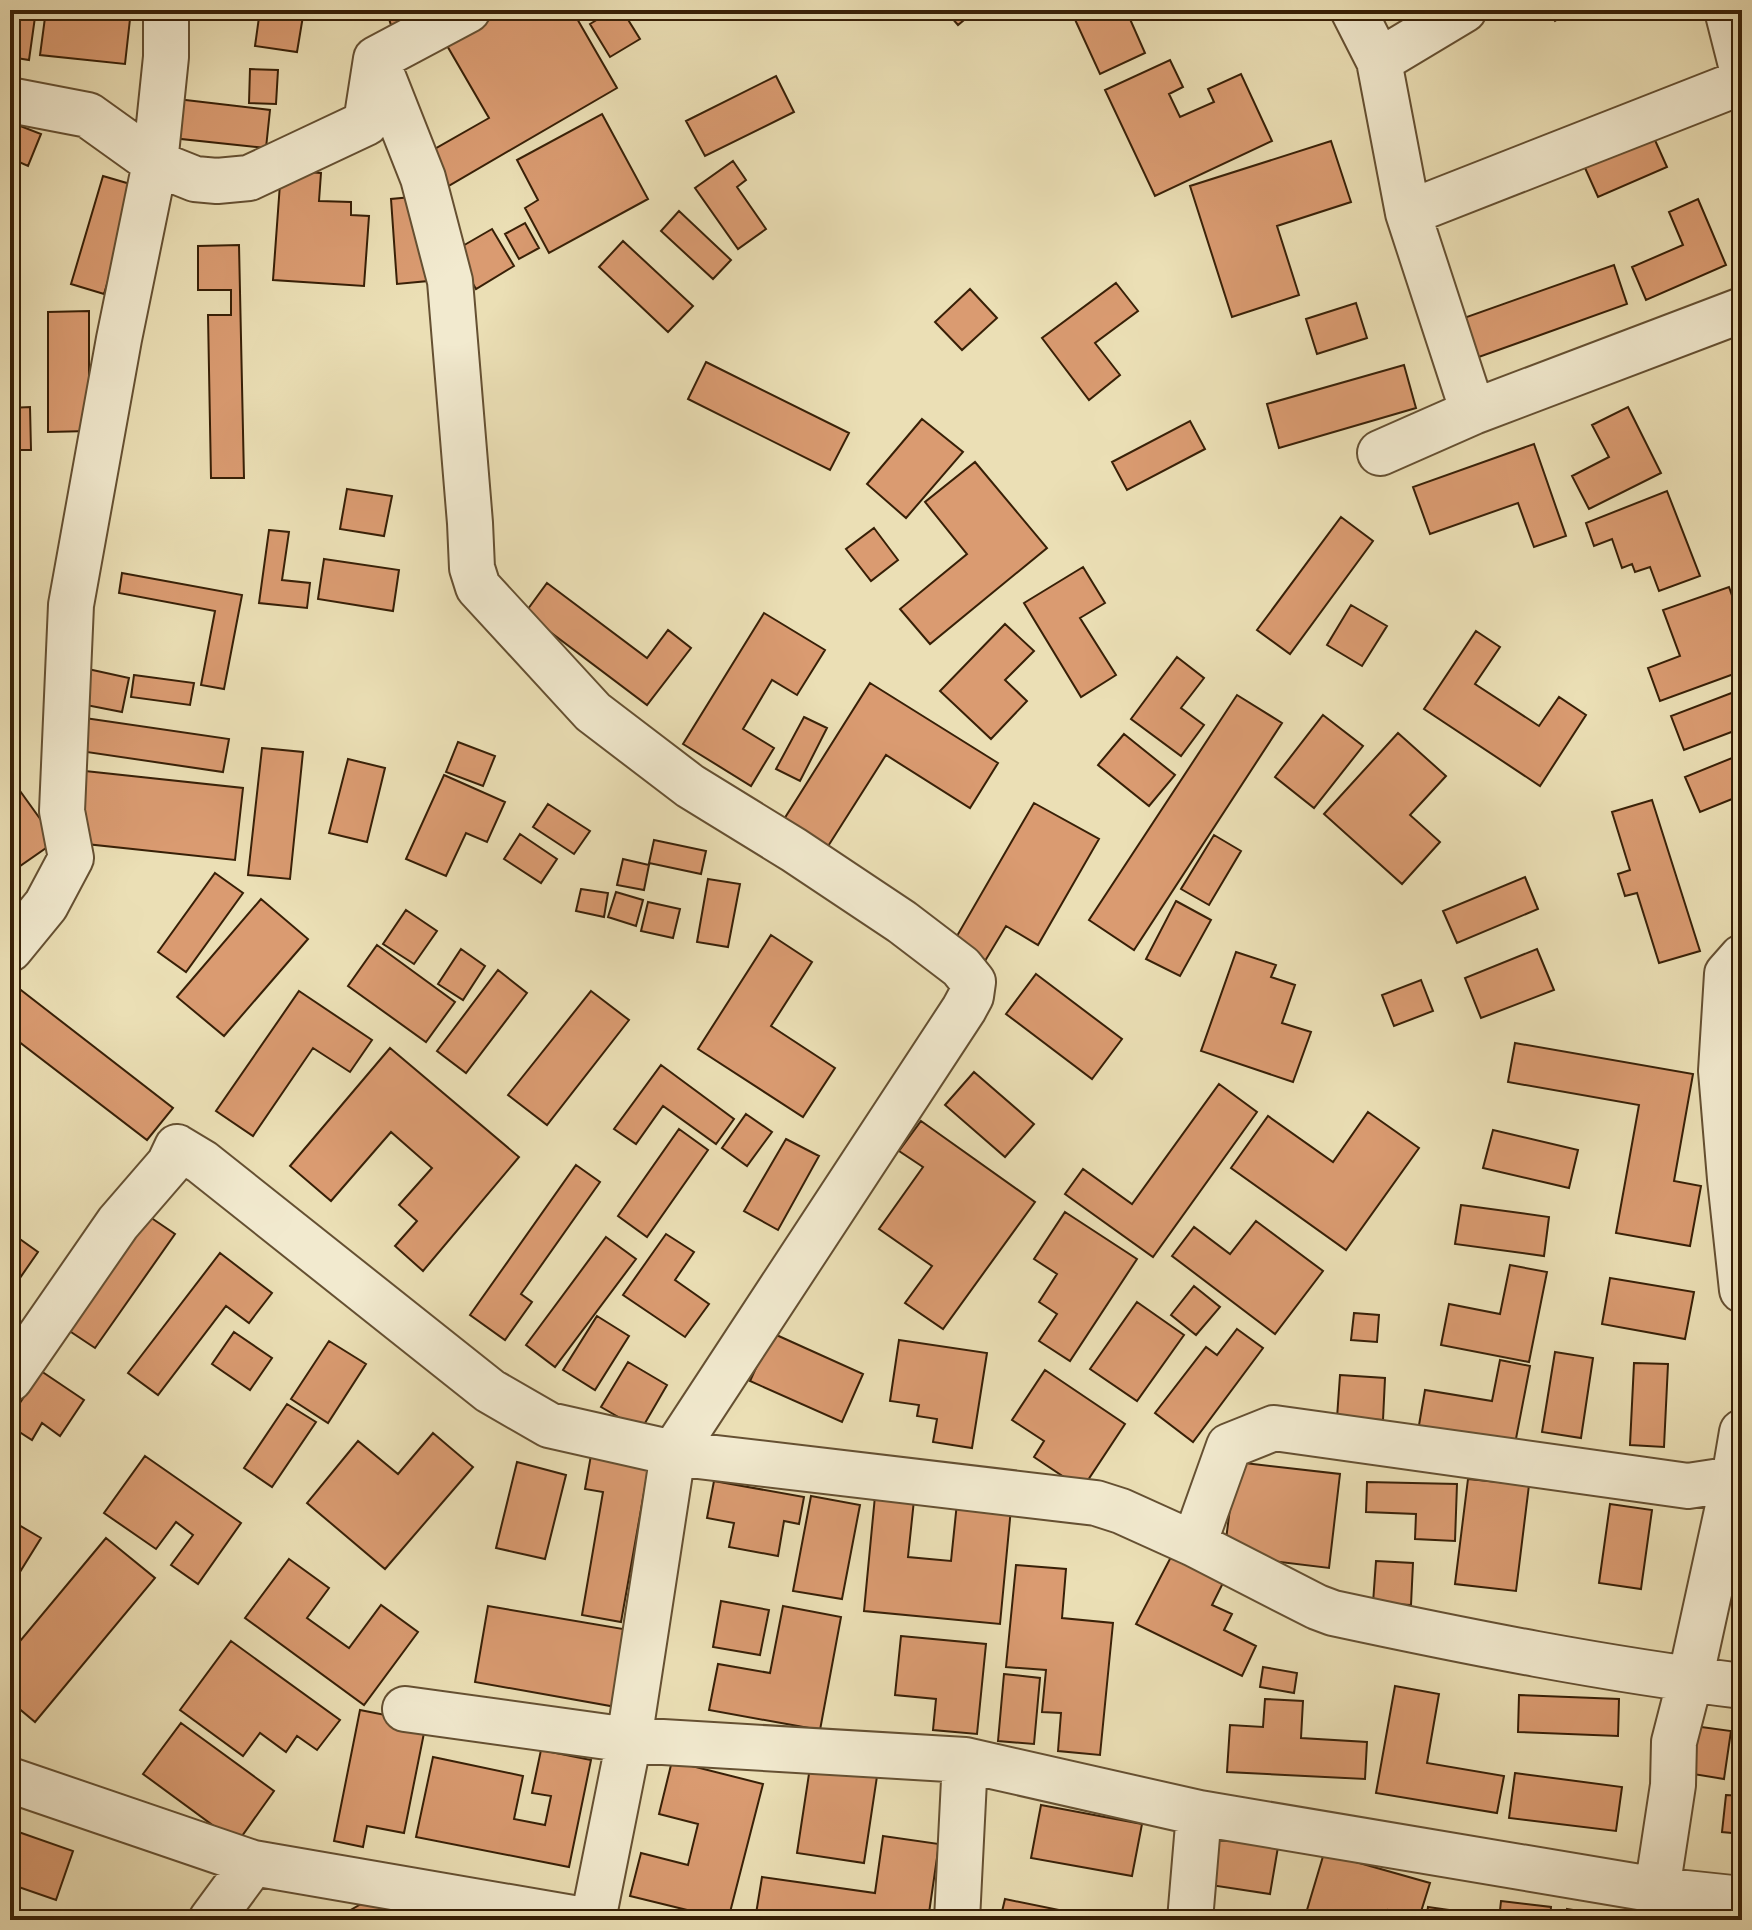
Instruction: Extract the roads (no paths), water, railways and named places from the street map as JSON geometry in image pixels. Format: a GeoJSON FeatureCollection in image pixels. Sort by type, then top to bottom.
{"type":"FeatureCollection","features":[{"type":"Feature","properties":{"kind":"street"},"geometry":{"type":"LineString","coordinates":[[10,949],[46,905],[71,858],[62,811],[71,605],[119,339],[155,163],[166,57],[166,10]]}},
{"type":"Feature","properties":{"kind":"street"},"geometry":{"type":"LineString","coordinates":[[376,59],[468,10]]}},
{"type":"Feature","properties":{"kind":"street"},"geometry":{"type":"LineString","coordinates":[[1353,10],[1379,61],[1408,213],[1473,412]]}},
{"type":"Feature","properties":{"kind":"street"},"geometry":{"type":"LineString","coordinates":[[1379,61],[1464,10]]}},
{"type":"Feature","properties":{"kind":"street"},"geometry":{"type":"LineString","coordinates":[[1727,10],[1742,69]]}},
{"type":"Feature","properties":{"kind":"street"},"geometry":{"type":"LineString","coordinates":[[10,100],[88,115],[155,163],[195,179],[217,181],[249,178],[366,123],[376,59]]}},
{"type":"Feature","properties":{"kind":"street"},"geometry":{"type":"LineString","coordinates":[[376,59],[423,178],[450,281],[472,568],[478,587],[593,712],[690,786],[902,922],[961,967],[973,982],[971,996],[956,1022],[673,1453],[629,1740],[593,1920]]}},
{"type":"Feature","properties":{"kind":"street"},"geometry":{"type":"LineString","coordinates":[[1408,213],[1742,82]]}},
{"type":"Feature","properties":{"kind":"street"},"geometry":{"type":"LineString","coordinates":[[1380,453],[1473,412],[1742,310]]}},
{"type":"Feature","properties":{"kind":"street"},"geometry":{"type":"LineString","coordinates":[[1742,957],[1727,974],[1721,1071],[1742,1290]]}},
{"type":"Feature","properties":{"kind":"street"},"geometry":{"type":"LineString","coordinates":[[10,1379],[118,1223],[169,1164],[177,1147],[202,1162],[490,1391],[549,1425],[673,1453],[1096,1503],[1194,1544],[1333,1613],[1487,1646],[1742,1686]]}},
{"type":"Feature","properties":{"kind":"street"},"geometry":{"type":"LineString","coordinates":[[1194,1544],[1229,1446],[1274,1428],[1688,1486],[1738,1480]]}},
{"type":"Feature","properties":{"kind":"street"},"geometry":{"type":"LineString","coordinates":[[1665,1905],[1674,1742],[1738,1480],[1742,1432]]}},
{"type":"Feature","properties":{"kind":"street"},"geometry":{"type":"LineString","coordinates":[[405,1709],[629,1740],[965,1760],[1199,1813],[1665,1905],[1742,1899]]}},
{"type":"Feature","properties":{"kind":"street"},"geometry":{"type":"LineString","coordinates":[[957,1920],[965,1760]]}},
{"type":"Feature","properties":{"kind":"street"},"geometry":{"type":"LineString","coordinates":[[10,1780],[253,1863],[584,1920]]}},
{"type":"Feature","properties":{"kind":"street"},"geometry":{"type":"LineString","coordinates":[[1190,1920],[1199,1813]]}},
{"type":"Feature","properties":{"kind":"street"},"geometry":{"type":"LineString","coordinates":[[211,1920],[253,1863]]}}]}
